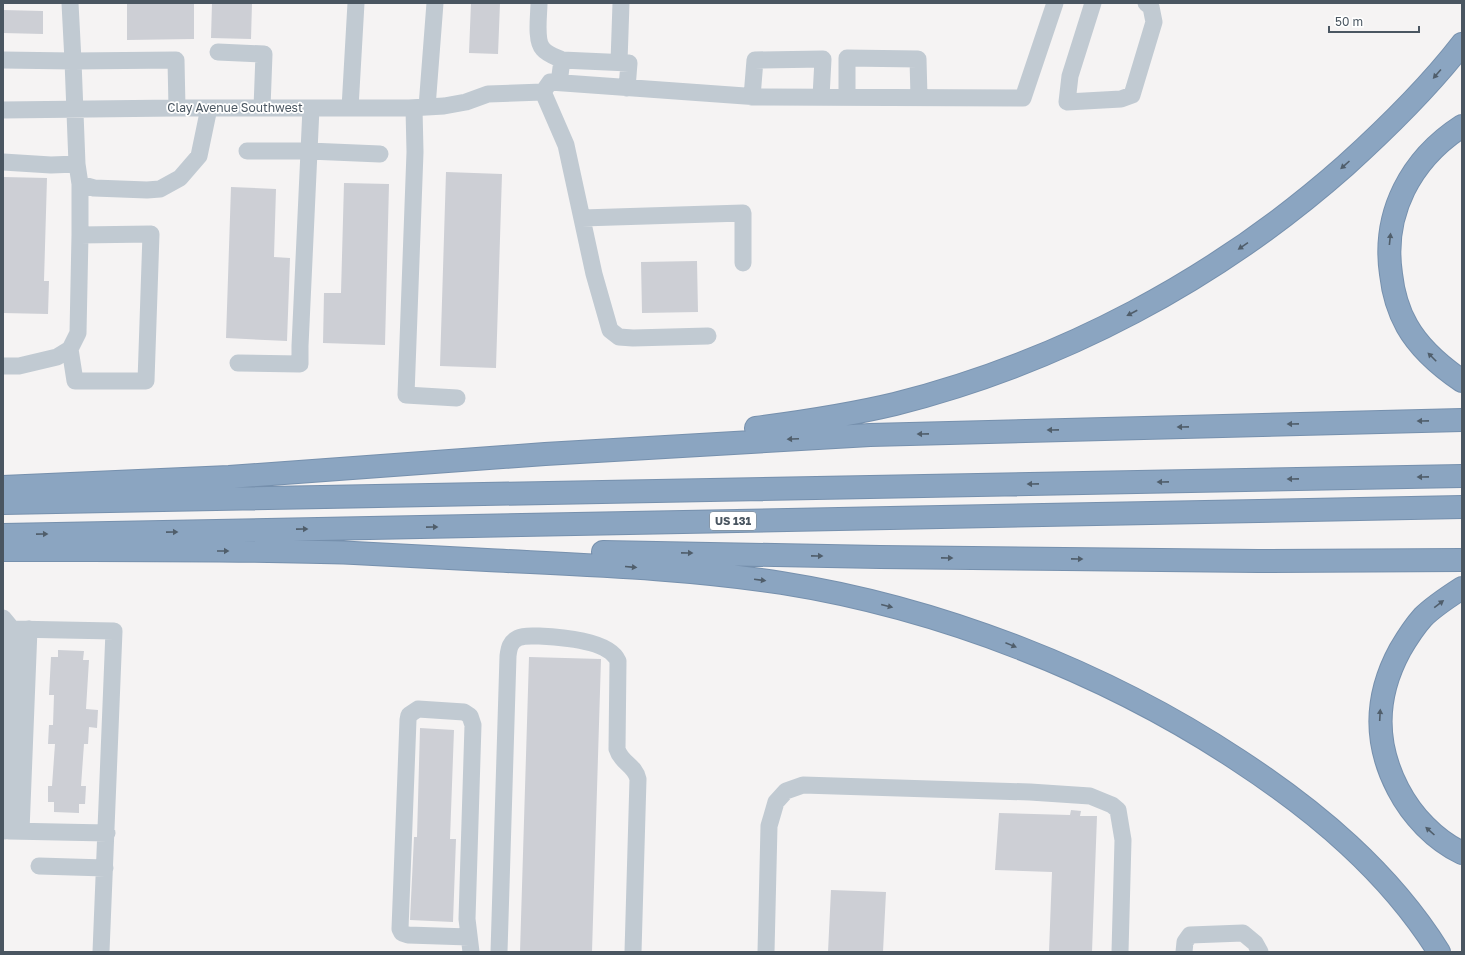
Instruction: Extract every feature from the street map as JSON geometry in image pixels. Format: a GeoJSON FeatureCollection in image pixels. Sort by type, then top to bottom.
{"type":"FeatureCollection","features":[{"type":"Feature","properties":{"kind":"highway"},"geometry":{"type":"LineString","coordinates":[[546,454],[832,417],[894,404],[950,388],[1052,351],[1116,322],[1157,300],[1205,271],[1266,230],[1322,186],[1373,141],[1420,93],[1462,44]]}},
{"type":"Feature","properties":{"kind":"highway"},"geometry":{"type":"LineString","coordinates":[[1462,126],[1434,147],[1411,176],[1403,191],[1392,224],[1389,252],[1392,288],[1398,307],[1407,325],[1422,347],[1435,361],[1462,382]]}},
{"type":"Feature","properties":{"kind":"highway"},"geometry":{"type":"LineString","coordinates":[[3,487],[229,477],[546,454],[870,435],[1462,420]]}},
{"type":"Feature","properties":{"kind":"highway"},"geometry":{"type":"LineString","coordinates":[[3,504],[1462,476]]}},
{"type":"Feature","properties":{"kind":"highway","name":"US 131"},"geometry":{"type":"LineString","coordinates":[[3,535],[1462,507]]}},
{"type":"Feature","properties":{"kind":"highway"},"geometry":{"type":"LineString","coordinates":[[3,550],[271,551],[354,553],[612,566],[715,574],[784,583],[890,606],[993,638],[1100,683],[1206,738],[1268,779],[1312,813],[1355,851],[1404,903],[1439,952]]}},
{"type":"Feature","properties":{"kind":"highway"},"geometry":{"type":"LineString","coordinates":[[354,553],[637,552],[880,557],[1250,561],[1462,560]]}},
{"type":"Feature","properties":{"kind":"highway"},"geometry":{"type":"LineString","coordinates":[[1462,588],[1428,613],[1407,638],[1386,681],[1380,716],[1380,736],[1388,767],[1402,797],[1427,829],[1443,842],[1462,853]]}},
{"type":"Feature","properties":{"kind":"street"},"geometry":{"type":"LineString","coordinates":[[3,366],[19,366],[57,357],[70,349],[78,333],[80,184],[77,164],[76,109],[70,3]]}},
{"type":"Feature","properties":{"kind":"street"},"geometry":{"type":"LineString","coordinates":[[350,108],[356,3]]}},
{"type":"Feature","properties":{"kind":"street"},"geometry":{"type":"LineString","coordinates":[[435,3],[414,160],[406,395],[457,398]]}},
{"type":"Feature","properties":{"kind":"street"},"geometry":{"type":"LineString","coordinates":[[539,3],[539,43],[543,50],[562,60],[630,63],[627,88]]}},
{"type":"Feature","properties":{"kind":"street"},"geometry":{"type":"LineString","coordinates":[[619,62],[621,3]]}},
{"type":"Feature","properties":{"kind":"street"},"geometry":{"type":"LineString","coordinates":[[708,336],[632,338],[619,337],[610,330],[594,274],[566,145],[543,92],[550,82],[752,97],[1024,98],[1055,3]]}},
{"type":"Feature","properties":{"kind":"street"},"geometry":{"type":"LineString","coordinates":[[1093,3],[1070,76],[1067,102],[1121,99],[1132,95],[1154,22],[1151,7],[1146,3]]}},
{"type":"Feature","properties":{"kind":"street"},"geometry":{"type":"LineString","coordinates":[[218,52],[264,54],[262,108]]}},
{"type":"Feature","properties":{"kind":"street"},"geometry":{"type":"LineString","coordinates":[[847,97],[847,58],[918,59],[919,97]]}},
{"type":"Feature","properties":{"kind":"street"},"geometry":{"type":"LineString","coordinates":[[752,97],[755,60],[823,59],[821,97]]}},
{"type":"Feature","properties":{"kind":"street"},"geometry":{"type":"LineString","coordinates":[[3,60],[176,60],[177,108]]}},
{"type":"Feature","properties":{"kind":"street"},"geometry":{"type":"LineString","coordinates":[[559,83],[562,60]]}},
{"type":"Feature","properties":{"kind":"street","name":"Clay Avenue Southwest"},"geometry":{"type":"LineString","coordinates":[[3,110],[421,107],[444,106],[466,102],[488,94],[543,92]]}},
{"type":"Feature","properties":{"kind":"street"},"geometry":{"type":"LineString","coordinates":[[80,184],[94,188],[147,190],[160,189],[180,178],[199,156],[209,108]]}},
{"type":"Feature","properties":{"kind":"street"},"geometry":{"type":"LineString","coordinates":[[238,363],[300,364],[311,108]]}},
{"type":"Feature","properties":{"kind":"street"},"geometry":{"type":"LineString","coordinates":[[247,152],[309,151],[380,154]]}},
{"type":"Feature","properties":{"kind":"street"},"geometry":{"type":"LineString","coordinates":[[3,162],[51,165],[77,164]]}},
{"type":"Feature","properties":{"kind":"street"},"geometry":{"type":"LineString","coordinates":[[582,218],[743,213],[743,263]]}},
{"type":"Feature","properties":{"kind":"street"},"geometry":{"type":"LineString","coordinates":[[70,349],[75,381],[146,382],[151,234],[80,235]]}},
{"type":"Feature","properties":{"kind":"street"},"geometry":{"type":"LineString","coordinates":[[10,831],[4,798],[7,624],[29,629],[114,631],[102,952]]}},
{"type":"Feature","properties":{"kind":"street"},"geometry":{"type":"LineString","coordinates":[[10,831],[29,629]]}},
{"type":"Feature","properties":{"kind":"street"},"geometry":{"type":"LineString","coordinates":[[499,952],[508,656],[512,643],[517,638],[525,636],[568,638],[596,645],[602,647],[615,656],[618,661],[617,749],[621,758],[634,770],[638,779],[632,952]]}},
{"type":"Feature","properties":{"kind":"street"},"geometry":{"type":"LineString","coordinates":[[418,709],[464,712],[470,716],[472,720],[467,919],[470,944],[408,935],[402,933],[400,929],[408,720],[409,715],[418,709]]}},
{"type":"Feature","properties":{"kind":"street"},"geometry":{"type":"LineString","coordinates":[[766,952],[768,826],[776,802],[786,791],[803,785],[1030,792],[1090,796],[1112,805],[1118,810],[1123,840],[1120,952]]}},
{"type":"Feature","properties":{"kind":"street"},"geometry":{"type":"LineString","coordinates":[[10,831],[107,834]]}},
{"type":"Feature","properties":{"kind":"street"},"geometry":{"type":"LineString","coordinates":[[39,866],[105,868]]}},
{"type":"Feature","properties":{"kind":"street"},"geometry":{"type":"LineString","coordinates":[[1184,952],[1185,942],[1190,935],[1243,934],[1255,943],[1260,952]]}},
{"type":"Feature","properties":{"kind":"building"},"geometry":{"type":"Polygon","coordinates":[[[127,3],[194,3],[194,39],[127,40],[127,3]]]}},
{"type":"Feature","properties":{"kind":"building"},"geometry":{"type":"Polygon","coordinates":[[[212,3],[252,3],[251,39],[211,38],[212,3]]]}},
{"type":"Feature","properties":{"kind":"building"},"geometry":{"type":"Polygon","coordinates":[[[471,3],[500,3],[498,54],[469,53],[471,3]]]}},
{"type":"Feature","properties":{"kind":"building"},"geometry":{"type":"Polygon","coordinates":[[[3,10],[43,11],[43,34],[3,33],[3,10]]]}},
{"type":"Feature","properties":{"kind":"building"},"geometry":{"type":"Polygon","coordinates":[[[446,172],[502,174],[496,368],[440,366],[446,172]]]}},
{"type":"Feature","properties":{"kind":"building"},"geometry":{"type":"Polygon","coordinates":[[[3,177],[47,178],[44,281],[49,281],[48,314],[3,313],[3,177]]]}},
{"type":"Feature","properties":{"kind":"building"},"geometry":{"type":"Polygon","coordinates":[[[344,183],[389,184],[385,345],[323,343],[324,293],[341,293],[344,183]]]}},
{"type":"Feature","properties":{"kind":"building"},"geometry":{"type":"Polygon","coordinates":[[[231,187],[276,189],[274,257],[290,258],[287,341],[226,338],[231,187]]]}},
{"type":"Feature","properties":{"kind":"building"},"geometry":{"type":"Polygon","coordinates":[[[697,261],[698,312],[642,313],[641,262],[697,261]]]}},
{"type":"Feature","properties":{"kind":"building"},"geometry":{"type":"Polygon","coordinates":[[[58,650],[84,651],[83,660],[89,660],[86,709],[98,710],[97,728],[89,727],[88,744],[84,744],[81,786],[86,786],[85,804],[79,804],[79,813],[54,812],[54,802],[48,802],[48,786],[52,786],[55,744],[48,744],[49,725],[53,725],[54,695],[49,695],[51,657],[58,657],[58,650]]]}},
{"type":"Feature","properties":{"kind":"building"},"geometry":{"type":"Polygon","coordinates":[[[529,657],[601,659],[592,952],[520,952],[529,657]]]}},
{"type":"Feature","properties":{"kind":"building"},"geometry":{"type":"Polygon","coordinates":[[[420,728],[454,730],[450,839],[456,839],[453,922],[410,920],[414,837],[417,837],[420,728]]]}},
{"type":"Feature","properties":{"kind":"building"},"geometry":{"type":"Polygon","coordinates":[[[1071,810],[1081,811],[1080,816],[1097,816],[1092,952],[1049,952],[1052,872],[995,870],[999,813],[1070,815],[1071,810]]]}},
{"type":"Feature","properties":{"kind":"building"},"geometry":{"type":"Polygon","coordinates":[[[831,890],[886,892],[883,952],[828,952],[831,890]]]}}]}
